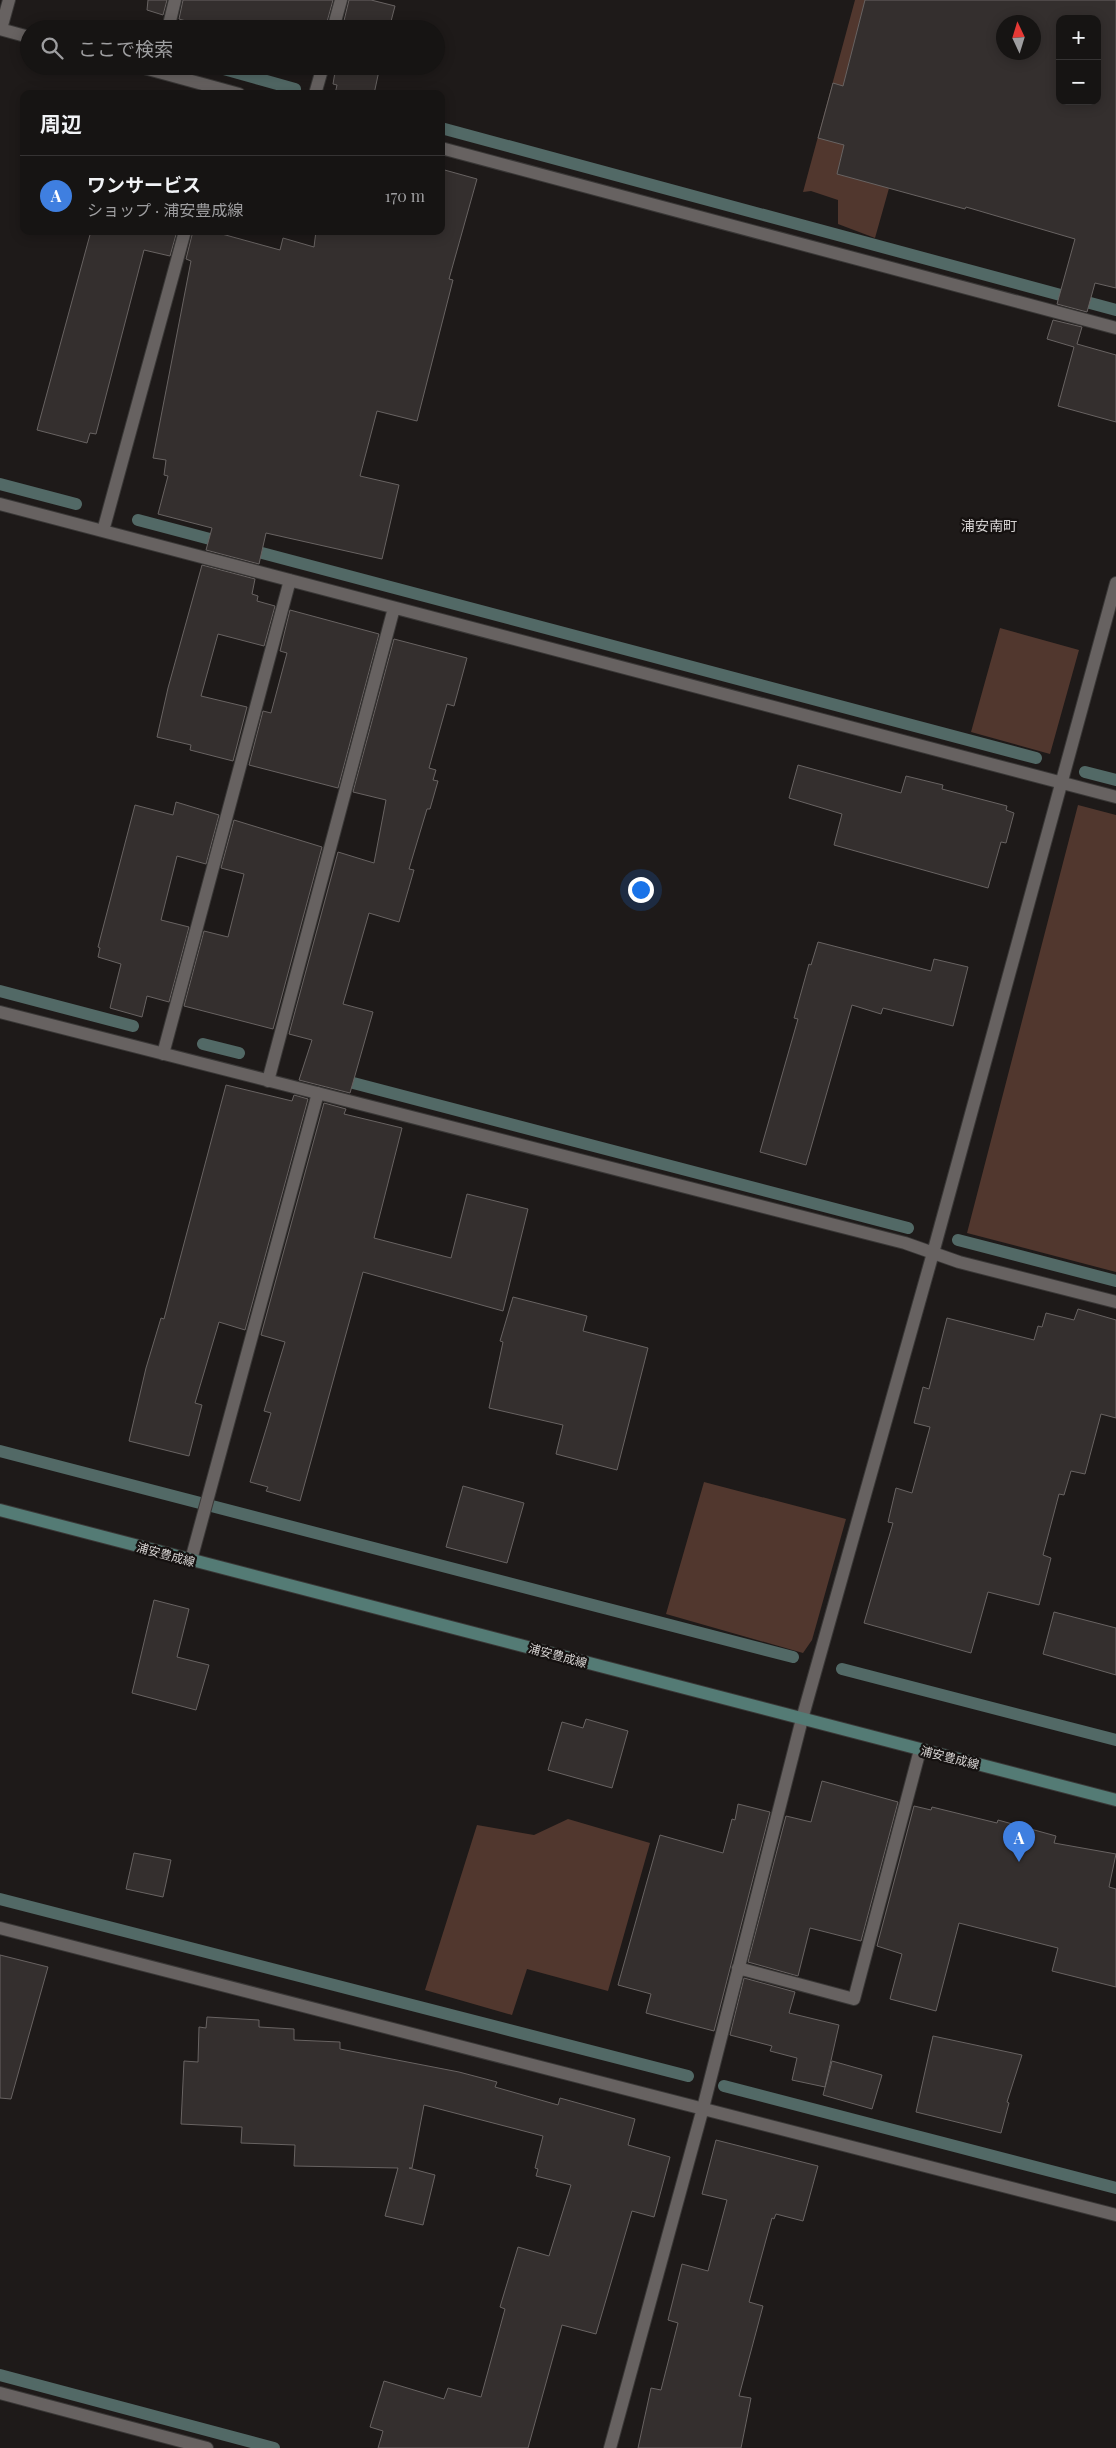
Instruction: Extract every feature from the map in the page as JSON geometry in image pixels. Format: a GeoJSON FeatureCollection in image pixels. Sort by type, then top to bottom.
{"type":"FeatureCollection","features":[{"type":"Feature","properties":{"kind":"main road","name":"浦安豊成線"},"geometry":{"type":"LineString","coordinates":[[0,1510],[1116,1800]]}},
{"type":"Feature","properties":{"kind":"street"},"geometry":{"type":"LineString","coordinates":[[9,0],[1,29],[20,34]]}},
{"type":"Feature","properties":{"kind":"street"},"geometry":{"type":"LineString","coordinates":[[170,20],[175,0]]}},
{"type":"Feature","properties":{"kind":"street"},"geometry":{"type":"LineString","coordinates":[[335,20],[341,0]]}},
{"type":"Feature","properties":{"kind":"street"},"geometry":{"type":"LineString","coordinates":[[174,75],[216,90]]}},
{"type":"Feature","properties":{"kind":"street"},"geometry":{"type":"LineString","coordinates":[[317,90],[321,75]]}},
{"type":"Feature","properties":{"kind":"street"},"geometry":{"type":"LineString","coordinates":[[445,149],[1116,328]]}},
{"type":"Feature","properties":{"kind":"street"},"geometry":{"type":"LineString","coordinates":[[103,531],[183,235]]}},
{"type":"Feature","properties":{"kind":"street"},"geometry":{"type":"LineString","coordinates":[[0,504],[1116,797]]}},
{"type":"Feature","properties":{"kind":"street"},"geometry":{"type":"LineString","coordinates":[[163,1054],[290,580]]}},
{"type":"Feature","properties":{"kind":"street"},"geometry":{"type":"LineString","coordinates":[[610,2448],[703,2108],[802,1719],[933,1252],[1116,583]]}},
{"type":"Feature","properties":{"kind":"street"},"geometry":{"type":"LineString","coordinates":[[268,1080],[394,608]]}},
{"type":"Feature","properties":{"kind":"street"},"geometry":{"type":"LineString","coordinates":[[0,1012],[905,1243],[960,1262],[1116,1302]]}},
{"type":"Feature","properties":{"kind":"street"},"geometry":{"type":"LineString","coordinates":[[191,1560],[318,1093]]}},
{"type":"Feature","properties":{"kind":"street"},"geometry":{"type":"LineString","coordinates":[[738,1968],[854,1999],[920,1750]]}},
{"type":"Feature","properties":{"kind":"street"},"geometry":{"type":"LineString","coordinates":[[0,1928],[1116,2215]]}},
{"type":"Feature","properties":{"kind":"street"},"geometry":{"type":"LineString","coordinates":[[0,2393],[207,2448]]}},
{"type":"Feature","properties":{"kind":"shaded area"},"geometry":{"type":"Polygon","coordinates":[[[855,0],[942,0],[875,238],[838,224],[838,200],[811,191],[803,192],[855,0]]]}},
{"type":"Feature","properties":{"kind":"shaded area"},"geometry":{"type":"Polygon","coordinates":[[[1000,628],[1079,650],[1050,754],[971,732],[1000,628]]]}},
{"type":"Feature","properties":{"kind":"shaded area"},"geometry":{"type":"Polygon","coordinates":[[[1078,805],[1116,815],[1116,1272],[967,1233],[1078,805]]]}},
{"type":"Feature","properties":{"kind":"shaded area"},"geometry":{"type":"Polygon","coordinates":[[[704,1482],[846,1519],[812,1640],[803,1653],[666,1614],[704,1482]]]}},
{"type":"Feature","properties":{"kind":"shaded area"},"geometry":{"type":"Polygon","coordinates":[[[568,1819],[650,1843],[608,1991],[527,1969],[512,2015],[425,1990],[477,1825],[534,1835],[568,1819]]]}},
{"type":"Feature","properties":{"kind":"building"},"geometry":{"type":"Polygon","coordinates":[[[148,0],[167,0],[163,15],[147,10],[148,0]]]}},
{"type":"Feature","properties":{"kind":"building"},"geometry":{"type":"Polygon","coordinates":[[[183,0],[333,0],[327,20],[179,19],[183,0]]]}},
{"type":"Feature","properties":{"kind":"building"},"geometry":{"type":"Polygon","coordinates":[[[349,0],[371,0],[395,6],[391,20],[344,20],[349,0]]]}},
{"type":"Feature","properties":{"kind":"building"},"geometry":{"type":"Polygon","coordinates":[[[865,0],[1116,0],[1116,288],[1095,283],[1087,312],[1057,304],[1075,239],[966,207],[965,209],[837,174],[844,145],[818,138],[833,83],[843,86],[865,0]]]}},
{"type":"Feature","properties":{"kind":"building"},"geometry":{"type":"Polygon","coordinates":[[[334,75],[378,75],[375,90],[336,90],[337,85],[333,84],[334,75]]]}},
{"type":"Feature","properties":{"kind":"building"},"geometry":{"type":"Polygon","coordinates":[[[445,170],[477,179],[449,279],[453,280],[417,421],[377,411],[360,476],[399,485],[382,559],[266,533],[259,564],[206,550],[212,528],[158,514],[168,476],[164,475],[166,460],[153,458],[191,261],[186,259],[192,235],[226,235],[280,250],[283,238],[314,247],[316,235],[445,235],[445,170]]]}},
{"type":"Feature","properties":{"kind":"building"},"geometry":{"type":"Polygon","coordinates":[[[90,235],[176,235],[170,256],[144,250],[96,434],[90,433],[87,443],[37,430],[90,235]]]}},
{"type":"Feature","properties":{"kind":"building"},"geometry":{"type":"Polygon","coordinates":[[[1053,320],[1082,327],[1077,344],[1116,355],[1116,422],[1058,406],[1074,347],[1047,339],[1053,320]]]}},
{"type":"Feature","properties":{"kind":"building"},"geometry":{"type":"Polygon","coordinates":[[[202,565],[255,579],[252,594],[258,596],[257,601],[275,606],[264,646],[218,634],[201,696],[247,707],[233,761],[190,750],[191,745],[157,737],[168,688],[202,565]]]}},
{"type":"Feature","properties":{"kind":"building"},"geometry":{"type":"Polygon","coordinates":[[[290,610],[379,634],[338,788],[249,765],[263,711],[271,713],[287,653],[280,651],[290,610]]]}},
{"type":"Feature","properties":{"kind":"building"},"geometry":{"type":"Polygon","coordinates":[[[394,639],[467,658],[454,706],[447,704],[429,768],[436,770],[433,780],[438,781],[430,809],[427,809],[409,869],[414,870],[399,922],[369,913],[343,1004],[373,1012],[350,1093],[299,1080],[312,1040],[289,1034],[338,852],[374,863],[386,800],[353,792],[394,639]]]}},
{"type":"Feature","properties":{"kind":"building"},"geometry":{"type":"Polygon","coordinates":[[[798,765],[901,793],[906,776],[943,785],[942,789],[1007,806],[1006,810],[1014,813],[1006,843],[1001,842],[988,888],[834,845],[842,814],[789,798],[798,765]]]}},
{"type":"Feature","properties":{"kind":"building"},"geometry":{"type":"Polygon","coordinates":[[[176,802],[219,815],[206,864],[177,856],[161,920],[189,927],[169,1002],[147,996],[142,1017],[110,1008],[121,964],[98,957],[100,948],[98,947],[135,805],[173,815],[176,802]]]}},
{"type":"Feature","properties":{"kind":"building"},"geometry":{"type":"Polygon","coordinates":[[[234,820],[322,847],[273,1029],[184,1006],[204,931],[228,937],[244,874],[221,868],[234,820]]]}},
{"type":"Feature","properties":{"kind":"building"},"geometry":{"type":"Polygon","coordinates":[[[818,942],[931,971],[934,959],[968,967],[953,1026],[883,1008],[881,1014],[852,1005],[806,1165],[760,1152],[798,1019],[794,1018],[809,964],[811,965],[818,942]]]}},
{"type":"Feature","properties":{"kind":"building"},"geometry":{"type":"Polygon","coordinates":[[[226,1085],[292,1101],[294,1095],[308,1099],[245,1330],[219,1322],[195,1403],[202,1405],[189,1456],[129,1441],[146,1368],[161,1318],[164,1319],[226,1085]]]}},
{"type":"Feature","properties":{"kind":"building"},"geometry":{"type":"Polygon","coordinates":[[[324,1103],[346,1109],[344,1114],[402,1128],[374,1238],[451,1258],[467,1194],[528,1209],[503,1311],[363,1272],[300,1501],[266,1491],[268,1487],[250,1482],[271,1413],[264,1411],[285,1342],[261,1335],[324,1103]]]}},
{"type":"Feature","properties":{"kind":"building"},"geometry":{"type":"Polygon","coordinates":[[[513,1297],[587,1316],[583,1331],[648,1348],[617,1470],[556,1454],[563,1425],[489,1408],[503,1342],[500,1341],[513,1297]]]}},
{"type":"Feature","properties":{"kind":"building"},"geometry":{"type":"Polygon","coordinates":[[[1078,1309],[1116,1320],[1116,1418],[1101,1414],[1085,1474],[1071,1471],[1064,1495],[1059,1494],[1043,1555],[1051,1558],[1039,1605],[988,1592],[971,1653],[864,1623],[893,1523],[888,1522],[896,1488],[912,1493],[930,1427],[914,1423],[923,1387],[929,1389],[947,1318],[1034,1340],[1038,1326],[1042,1327],[1046,1313],[1074,1320],[1078,1309]]]}},
{"type":"Feature","properties":{"kind":"building"},"geometry":{"type":"Polygon","coordinates":[[[463,1486],[524,1503],[507,1563],[446,1547],[463,1486]]]}},
{"type":"Feature","properties":{"kind":"building"},"geometry":{"type":"Polygon","coordinates":[[[154,1600],[189,1609],[177,1657],[209,1665],[196,1710],[132,1693],[154,1600]]]}},
{"type":"Feature","properties":{"kind":"building"},"geometry":{"type":"Polygon","coordinates":[[[1054,1612],[1116,1628],[1116,1675],[1043,1654],[1054,1612]]]}},
{"type":"Feature","properties":{"kind":"building"},"geometry":{"type":"Polygon","coordinates":[[[586,1719],[628,1731],[612,1788],[548,1770],[562,1722],[583,1728],[586,1719]]]}},
{"type":"Feature","properties":{"kind":"building"},"geometry":{"type":"Polygon","coordinates":[[[822,1781],[898,1802],[861,1941],[810,1928],[798,1976],[748,1962],[786,1816],[811,1822],[822,1781]]]}},
{"type":"Feature","properties":{"kind":"building"},"geometry":{"type":"Polygon","coordinates":[[[738,1804],[770,1812],[714,2031],[646,2013],[651,1994],[618,1985],[660,1835],[723,1853],[732,1819],[735,1820],[738,1804]]]}},
{"type":"Feature","properties":{"kind":"building"},"geometry":{"type":"Polygon","coordinates":[[[914,1806],[931,1810],[932,1807],[997,1823],[998,1820],[1056,1836],[1054,1843],[1116,1854],[1109,1887],[1116,1889],[1116,1987],[1052,1971],[1058,1948],[959,1923],[936,2011],[890,1999],[902,1954],[877,1946],[914,1806]]]}},
{"type":"Feature","properties":{"kind":"building"},"geometry":{"type":"Polygon","coordinates":[[[134,1853],[171,1860],[163,1897],[126,1889],[134,1853]]]}},
{"type":"Feature","properties":{"kind":"building"},"geometry":{"type":"Polygon","coordinates":[[[0,1955],[48,1967],[11,2099],[0,2098],[0,1955]]]}},
{"type":"Feature","properties":{"kind":"building"},"geometry":{"type":"Polygon","coordinates":[[[744,1978],[795,1992],[789,2013],[839,2025],[825,2087],[792,2080],[797,2058],[770,2051],[772,2046],[730,2035],[744,1978]]]}},
{"type":"Feature","properties":{"kind":"building"},"geometry":{"type":"Polygon","coordinates":[[[207,2017],[259,2020],[259,2027],[294,2029],[294,2040],[340,2042],[340,2049],[459,2072],[497,2082],[495,2087],[558,2105],[560,2098],[635,2119],[628,2145],[670,2157],[654,2217],[632,2211],[596,2334],[562,2325],[528,2448],[378,2448],[383,2431],[370,2427],[384,2381],[444,2399],[448,2388],[481,2397],[505,2309],[500,2307],[518,2247],[549,2256],[571,2185],[536,2176],[538,2169],[535,2168],[543,2136],[424,2105],[412,2168],[409,2168],[435,2175],[423,2225],[385,2216],[398,2168],[294,2166],[295,2145],[241,2143],[242,2127],[181,2124],[184,2061],[198,2062],[199,2027],[206,2028],[207,2017]]]}},
{"type":"Feature","properties":{"kind":"building"},"geometry":{"type":"Polygon","coordinates":[[[933,2036],[1022,2055],[1007,2102],[1009,2103],[1001,2133],[916,2112],[933,2036]]]}},
{"type":"Feature","properties":{"kind":"building"},"geometry":{"type":"Polygon","coordinates":[[[832,2061],[882,2075],[872,2109],[823,2095],[832,2061]]]}},
{"type":"Feature","properties":{"kind":"building"},"geometry":{"type":"Polygon","coordinates":[[[716,2140],[818,2166],[803,2221],[776,2214],[774,2219],[772,2218],[749,2302],[763,2306],[739,2396],[751,2398],[741,2448],[638,2448],[651,2388],[661,2390],[678,2323],[668,2320],[682,2264],[708,2271],[727,2200],[702,2194],[716,2140]]]}},
{"type":"Feature","properties":{"kind":"waterway"},"geometry":{"type":"LineString","coordinates":[[245,75],[295,89]]}},
{"type":"Feature","properties":{"kind":"waterway"},"geometry":{"type":"LineString","coordinates":[[445,129],[1116,310]]}},
{"type":"Feature","properties":{"kind":"waterway"},"geometry":{"type":"LineString","coordinates":[[0,484],[76,504]]}},
{"type":"Feature","properties":{"kind":"waterway"},"geometry":{"type":"LineString","coordinates":[[138,520],[225,543]]}},
{"type":"Feature","properties":{"kind":"waterway"},"geometry":{"type":"LineString","coordinates":[[247,549],[1036,758]]}},
{"type":"Feature","properties":{"kind":"waterway"},"geometry":{"type":"LineString","coordinates":[[1085,772],[1116,780]]}},
{"type":"Feature","properties":{"kind":"waterway"},"geometry":{"type":"LineString","coordinates":[[0,991],[133,1026]]}},
{"type":"Feature","properties":{"kind":"waterway"},"geometry":{"type":"LineString","coordinates":[[203,1044],[239,1053]]}},
{"type":"Feature","properties":{"kind":"waterway"},"geometry":{"type":"LineString","coordinates":[[338,1079],[908,1228]]}},
{"type":"Feature","properties":{"kind":"waterway"},"geometry":{"type":"LineString","coordinates":[[958,1240],[1116,1281]]}},
{"type":"Feature","properties":{"kind":"waterway"},"geometry":{"type":"LineString","coordinates":[[0,1451],[793,1657]]}},
{"type":"Feature","properties":{"kind":"waterway"},"geometry":{"type":"LineString","coordinates":[[842,1669],[1116,1740]]}},
{"type":"Feature","properties":{"kind":"waterway"},"geometry":{"type":"LineString","coordinates":[[0,1899],[688,2076]]}},
{"type":"Feature","properties":{"kind":"waterway"},"geometry":{"type":"LineString","coordinates":[[724,2086],[1116,2188]]}},
{"type":"Feature","properties":{"kind":"waterway"},"geometry":{"type":"LineString","coordinates":[[0,2375],[274,2448]]}},
{"type":"Feature","properties":{"kind":"place","name":"ワンサービス"},"geometry":{"type":"Point","coordinates":[1019,1862]}},
{"type":"Feature","properties":{"kind":"district","name":"浦安南町"},"geometry":{"type":"Point","coordinates":[989,525]}}]}
